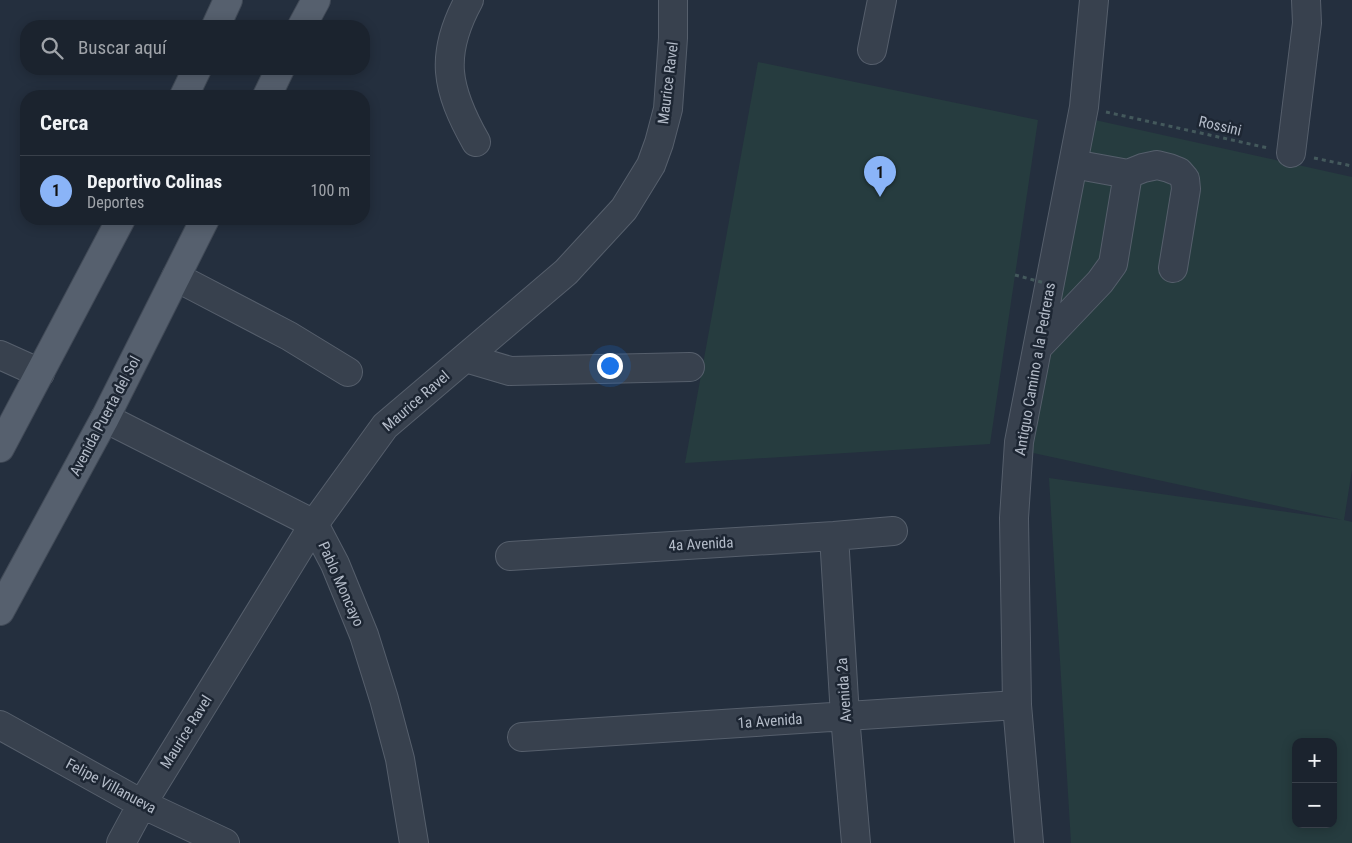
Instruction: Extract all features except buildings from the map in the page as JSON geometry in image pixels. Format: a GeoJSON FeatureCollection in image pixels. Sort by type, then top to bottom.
{"type":"FeatureCollection","features":[{"type":"Feature","properties":{"kind":"main road"},"geometry":{"type":"LineString","coordinates":[[219,20],[228,0]]}},
{"type":"Feature","properties":{"kind":"main road"},"geometry":{"type":"LineString","coordinates":[[301,20],[303,0]]}},
{"type":"Feature","properties":{"kind":"main road"},"geometry":{"type":"LineString","coordinates":[[304,20],[316,0]]}},
{"type":"Feature","properties":{"kind":"main road"},"geometry":{"type":"LineString","coordinates":[[187,90],[194,75]]}},
{"type":"Feature","properties":{"kind":"main road"},"geometry":{"type":"LineString","coordinates":[[269,90],[277,75]]}},
{"type":"Feature","properties":{"kind":"main road"},"geometry":{"type":"LineString","coordinates":[[0,448],[118,225]]}},
{"type":"Feature","properties":{"kind":"main road","name":"Avenida Puerta del Sol"},"geometry":{"type":"LineString","coordinates":[[0,611],[105,418],[202,225]]}},
{"type":"Feature","properties":{"kind":"street"},"geometry":{"type":"LineString","coordinates":[[469,0],[455,34],[449,59],[450,80],[464,121],[476,142]]}},
{"type":"Feature","properties":{"kind":"street","name":"Maurice Ravel"},"geometry":{"type":"LineString","coordinates":[[121,843],[142,804],[314,524],[385,426],[566,272],[592,246],[624,209],[651,165],[668,109],[673,38],[673,0]]}},
{"type":"Feature","properties":{"kind":"street"},"geometry":{"type":"LineString","coordinates":[[872,50],[882,0]]}},
{"type":"Feature","properties":{"kind":"street","name":"Antiguo Camino a la Pedreras"},"geometry":{"type":"LineString","coordinates":[[1029,843],[1017,705],[1014,518],[1020,442],[1084,107],[1094,0]]}},
{"type":"Feature","properties":{"kind":"street"},"geometry":{"type":"LineString","coordinates":[[1291,153],[1307,23],[1306,0]]}},
{"type":"Feature","properties":{"kind":"street"},"geometry":{"type":"LineString","coordinates":[[1073,164],[1128,174],[1157,165],[1179,172],[1185,179],[1186,189],[1173,268]]}},
{"type":"Feature","properties":{"kind":"street"},"geometry":{"type":"LineString","coordinates":[[1038,347],[1100,282],[1113,264],[1128,174]]}},
{"type":"Feature","properties":{"kind":"street"},"geometry":{"type":"LineString","coordinates":[[176,277],[289,336],[348,372]]}},
{"type":"Feature","properties":{"kind":"street"},"geometry":{"type":"LineString","coordinates":[[0,355],[40,373]]}},
{"type":"Feature","properties":{"kind":"street"},"geometry":{"type":"LineString","coordinates":[[466,358],[510,371],[690,366]]}},
{"type":"Feature","properties":{"kind":"street","name":"Pablo Moncayo"},"geometry":{"type":"LineString","coordinates":[[105,418],[314,524],[335,564],[364,635],[400,759],[414,843]]}},
{"type":"Feature","properties":{"kind":"street","name":"4a Avenida"},"geometry":{"type":"LineString","coordinates":[[510,556],[893,531]]}},
{"type":"Feature","properties":{"kind":"street","name":"Avenida 2a"},"geometry":{"type":"LineString","coordinates":[[834,536],[845,716],[856,843]]}},
{"type":"Feature","properties":{"kind":"street","name":"1a Avenida"},"geometry":{"type":"LineString","coordinates":[[522,737],[1017,705]]}},
{"type":"Feature","properties":{"kind":"street","name":"Felipe Villanueva"},"geometry":{"type":"LineString","coordinates":[[0,726],[142,804],[225,843]]}},
{"type":"Feature","properties":{"kind":"path","name":"Rossini"},"geometry":{"type":"LineString","coordinates":[[1084,107],[1352,166]]}},
{"type":"Feature","properties":{"kind":"path"},"geometry":{"type":"LineString","coordinates":[[1015,274],[1056,286]]}},
{"type":"Feature","properties":{"kind":"green space"},"geometry":{"type":"Polygon","coordinates":[[[758,62],[1038,120],[990,444],[685,463],[758,62]]]}},
{"type":"Feature","properties":{"kind":"green space"},"geometry":{"type":"Polygon","coordinates":[[[1086,118],[1352,177],[1352,470],[1344,520],[1352,522],[1352,843],[1071,843],[1049,478],[1343,520],[1024,451],[1086,118]]]}},
{"type":"Feature","properties":{"kind":"place","name":"Deportivo Colinas"},"geometry":{"type":"Point","coordinates":[880,197]}}]}
